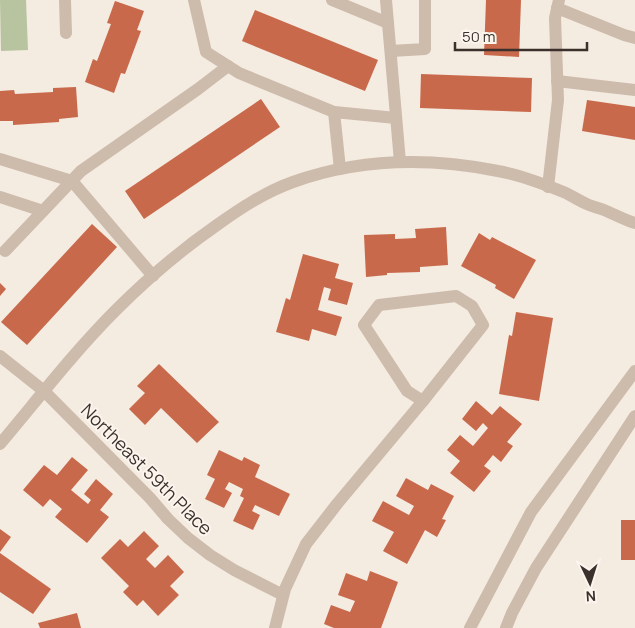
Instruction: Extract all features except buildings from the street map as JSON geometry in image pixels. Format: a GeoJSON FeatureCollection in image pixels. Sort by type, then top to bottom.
{"type":"FeatureCollection","features":[{"type":"Feature","properties":{"kind":"street"},"geometry":{"type":"LineString","coordinates":[[65,0],[66,32]]}},
{"type":"Feature","properties":{"kind":"street"},"geometry":{"type":"LineString","coordinates":[[194,0],[206,52],[239,73],[334,112],[396,118]]}},
{"type":"Feature","properties":{"kind":"street"},"geometry":{"type":"LineString","coordinates":[[332,0],[388,23]]}},
{"type":"Feature","properties":{"kind":"street"},"geometry":{"type":"LineString","coordinates":[[386,0],[400,162]]}},
{"type":"Feature","properties":{"kind":"street"},"geometry":{"type":"LineString","coordinates":[[391,51],[425,48],[426,0]]}},
{"type":"Feature","properties":{"kind":"street"},"geometry":{"type":"LineString","coordinates":[[548,187],[558,100],[555,18],[558,4],[624,35],[635,38]]}},
{"type":"Feature","properties":{"kind":"street"},"geometry":{"type":"LineString","coordinates":[[6,251],[81,171],[228,66]]}},
{"type":"Feature","properties":{"kind":"street"},"geometry":{"type":"LineString","coordinates":[[558,81],[635,90]]}},
{"type":"Feature","properties":{"kind":"street"},"geometry":{"type":"LineString","coordinates":[[334,112],[340,169]]}},
{"type":"Feature","properties":{"kind":"street"},"geometry":{"type":"LineString","coordinates":[[0,159],[72,181],[152,276]]}},
{"type":"Feature","properties":{"kind":"street"},"geometry":{"type":"LineString","coordinates":[[0,444],[74,355],[116,310],[152,276],[200,237],[246,205],[291,183],[340,169],[387,162],[462,165],[508,173],[524,178],[635,223]]}},
{"type":"Feature","properties":{"kind":"street"},"geometry":{"type":"LineString","coordinates":[[0,197],[43,211]]}},
{"type":"Feature","properties":{"kind":"street"},"geometry":{"type":"LineString","coordinates":[[275,628],[284,589],[306,544],[337,504],[424,401],[483,325],[472,306],[456,296],[379,305],[364,325],[407,391],[424,401]]}},
{"type":"Feature","properties":{"kind":"street","name":"Northeast 59th Place"},"geometry":{"type":"LineString","coordinates":[[0,356],[44,391],[188,538],[234,570],[283,595]]}},
{"type":"Feature","properties":{"kind":"street"},"geometry":{"type":"LineString","coordinates":[[470,628],[531,512],[635,371]]}},
{"type":"Feature","properties":{"kind":"street"},"geometry":{"type":"LineString","coordinates":[[506,628],[536,568],[635,416]]}},
{"type":"Feature","properties":{"kind":"green space"},"geometry":{"type":"Polygon","coordinates":[[[0,0],[26,0],[28,50],[1,51],[0,0]]]}}]}
